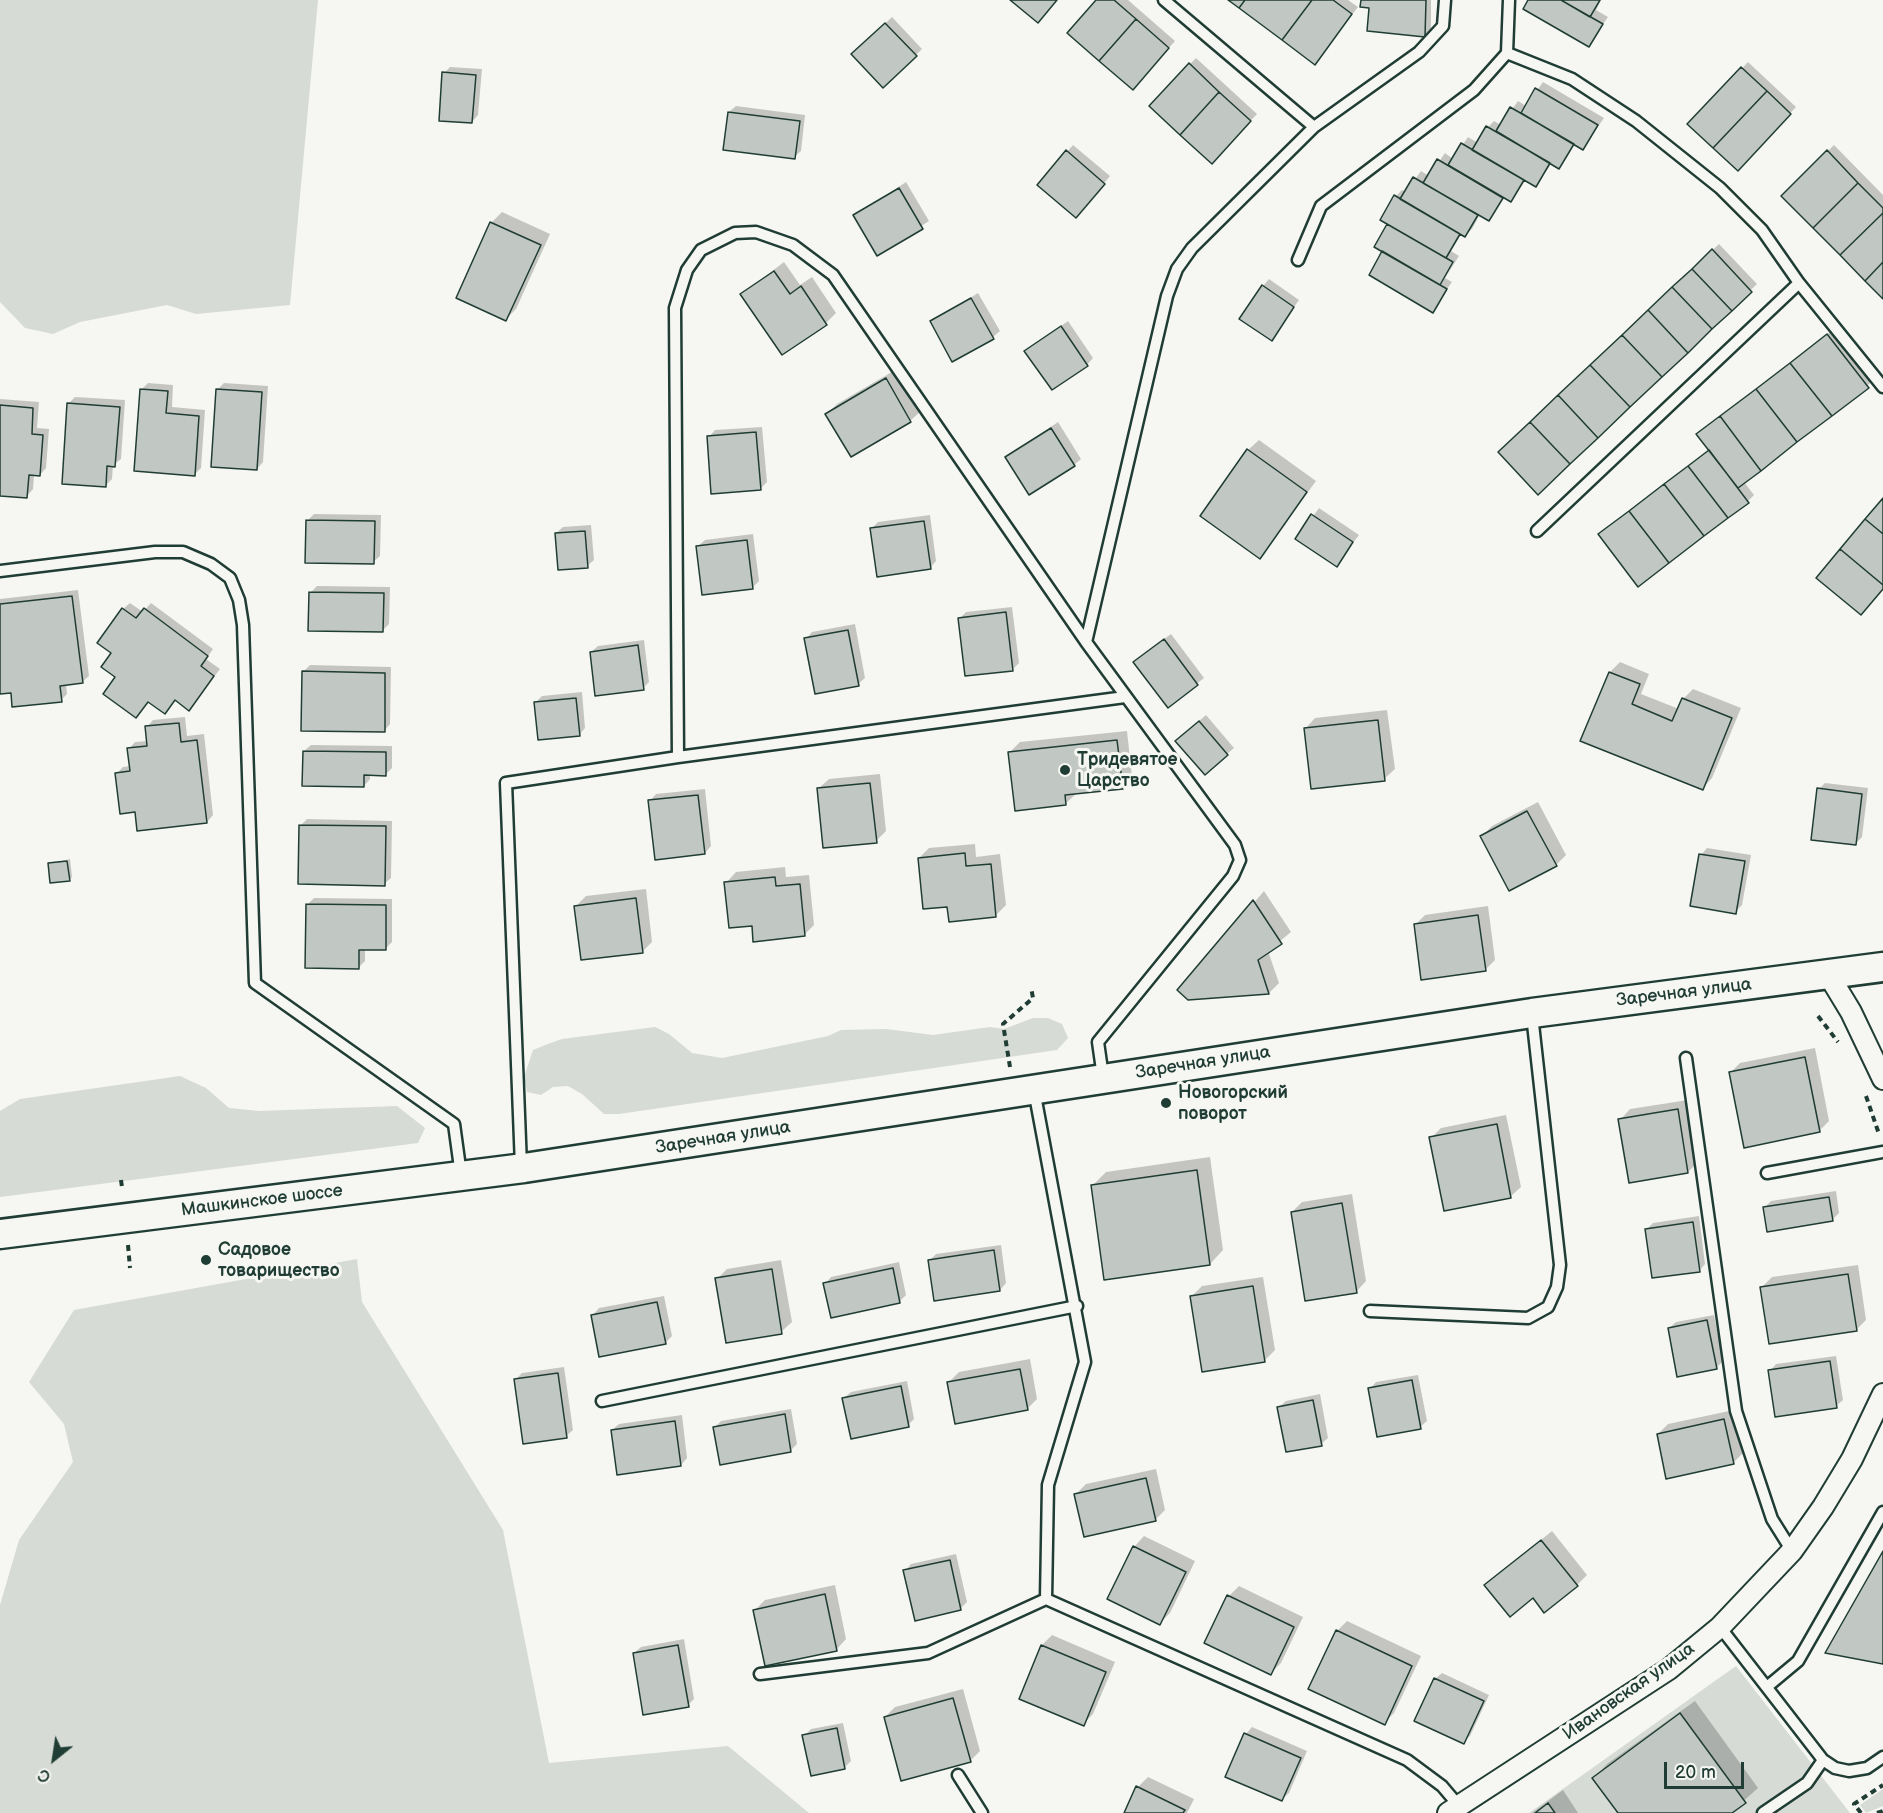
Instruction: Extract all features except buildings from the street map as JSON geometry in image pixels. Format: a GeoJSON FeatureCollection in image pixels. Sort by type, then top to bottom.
{"type":"FeatureCollection","features":[{"type":"Feature","properties":{"kind":"main road","name":"Заречная улица"},"geometry":{"type":"LineString","coordinates":[[523,1168],[1532,1013],[1883,967]]}},
{"type":"Feature","properties":{"kind":"main road","name":"Машкинское шоссе"},"geometry":{"type":"LineString","coordinates":[[0,1234],[523,1168]]}},
{"type":"Feature","properties":{"kind":"street"},"geometry":{"type":"LineString","coordinates":[[1828,974],[1851,1012],[1883,1079]]}},
{"type":"Feature","properties":{"kind":"street","name":"Ивановская улица"},"geometry":{"type":"LineString","coordinates":[[1453,1809],[1669,1669],[1720,1627],[1792,1551],[1823,1508],[1852,1459],[1883,1394]]}},
{"type":"Feature","properties":{"kind":"lane"},"geometry":{"type":"LineString","coordinates":[[1164,0],[1314,127]]}},
{"type":"Feature","properties":{"kind":"lane"},"geometry":{"type":"LineString","coordinates":[[1086,642],[1167,296],[1177,268],[1192,248],[1314,127],[1419,52],[1443,26],[1445,0]]}},
{"type":"Feature","properties":{"kind":"lane"},"geometry":{"type":"LineString","coordinates":[[1298,260],[1321,206],[1474,90],[1507,53],[1509,0]]}},
{"type":"Feature","properties":{"kind":"lane"},"geometry":{"type":"LineString","coordinates":[[1507,53],[1572,79],[1635,121],[1711,181],[1762,230],[1799,283],[1883,387]]}},
{"type":"Feature","properties":{"kind":"lane"},"geometry":{"type":"LineString","coordinates":[[678,757],[675,308],[687,270],[701,250],[735,233],[756,232],[793,245],[833,275],[1086,642],[1234,845],[1240,860],[1233,876],[1098,1042],[1103,1078]]}},
{"type":"Feature","properties":{"kind":"lane"},"geometry":{"type":"LineString","coordinates":[[1537,531],[1799,283]]}},
{"type":"Feature","properties":{"kind":"lane"},"geometry":{"type":"LineString","coordinates":[[0,571],[156,552],[183,552],[211,564],[230,578],[239,600],[243,625],[255,983],[454,1124],[461,1175]]}},
{"type":"Feature","properties":{"kind":"lane"},"geometry":{"type":"LineString","coordinates":[[523,1168],[507,783],[678,757],[1125,697]]}},
{"type":"Feature","properties":{"kind":"lane"},"geometry":{"type":"LineString","coordinates":[[1370,1311],[1528,1318],[1548,1307],[1557,1287],[1560,1265],[1532,1013]]}},
{"type":"Feature","properties":{"kind":"lane"},"geometry":{"type":"LineString","coordinates":[[1686,1058],[1736,1411],[1772,1519],[1792,1551]]}},
{"type":"Feature","properties":{"kind":"lane"},"geometry":{"type":"LineString","coordinates":[[1034,1090],[1077,1306],[1085,1362],[1048,1485],[1046,1599]]}},
{"type":"Feature","properties":{"kind":"lane"},"geometry":{"type":"LineString","coordinates":[[1767,1173],[1883,1152]]}},
{"type":"Feature","properties":{"kind":"lane"},"geometry":{"type":"LineString","coordinates":[[602,1401],[1077,1306]]}},
{"type":"Feature","properties":{"kind":"lane"},"geometry":{"type":"LineString","coordinates":[[1768,1686],[1798,1661],[1883,1512]]}},
{"type":"Feature","properties":{"kind":"lane"},"geometry":{"type":"LineString","coordinates":[[760,1674],[928,1653],[1046,1599],[1407,1760],[1442,1786],[1453,1809]]}},
{"type":"Feature","properties":{"kind":"lane"},"geometry":{"type":"LineString","coordinates":[[1720,1627],[1768,1686],[1823,1760],[1835,1768],[1849,1771],[1867,1768],[1883,1757]]}},
{"type":"Feature","properties":{"kind":"lane"},"geometry":{"type":"LineString","coordinates":[[1763,1813],[1807,1783],[1823,1760]]}},
{"type":"Feature","properties":{"kind":"lane"},"geometry":{"type":"LineString","coordinates":[[958,1775],[982,1813]]}},
{"type":"Feature","properties":{"kind":"path"},"geometry":{"type":"LineString","coordinates":[[1010,1067],[1003,1024],[1033,998],[1031,987]]}},
{"type":"Feature","properties":{"kind":"path"},"geometry":{"type":"LineString","coordinates":[[121,1180],[122,1188]]}},
{"type":"Feature","properties":{"kind":"path"},"geometry":{"type":"LineString","coordinates":[[128,1245],[130,1268]]}},
{"type":"Feature","properties":{"kind":"path"},"geometry":{"type":"LineString","coordinates":[[1861,1813],[1854,1804],[1883,1785]]}},
{"type":"Feature","properties":{"kind":"path"},"geometry":{"type":"LineString","coordinates":[[1877,1813],[1883,1811]]}},
{"type":"Feature","properties":{"kind":"shaded area"},"geometry":{"type":"Polygon","coordinates":[[[0,0],[318,0],[290,305],[196,314],[167,305],[80,322],[53,334],[25,328],[0,302],[0,0]]]}},
{"type":"Feature","properties":{"kind":"shaded area"},"geometry":{"type":"Polygon","coordinates":[[[1033,1018],[1048,1018],[1062,1024],[1068,1038],[1057,1050],[619,1114],[604,1114],[582,1094],[568,1086],[553,1087],[541,1095],[527,1092],[524,1077],[533,1050],[548,1044],[562,1039],[655,1027],[669,1034],[692,1053],[722,1058],[828,1036],[841,1030],[886,1029],[933,1035],[990,1027],[1004,1029],[1033,1018]]]}},
{"type":"Feature","properties":{"kind":"shaded area"},"geometry":{"type":"Polygon","coordinates":[[[180,1076],[206,1088],[229,1108],[259,1111],[397,1106],[425,1128],[418,1143],[0,1197],[0,1111],[20,1099],[180,1076]]]}},
{"type":"Feature","properties":{"kind":"shaded area"},"geometry":{"type":"Polygon","coordinates":[[[357,1259],[362,1302],[503,1530],[549,1763],[728,1746],[809,1813],[0,1813],[0,1605],[19,1540],[73,1462],[64,1424],[29,1382],[74,1310],[357,1259]]]}},
{"type":"Feature","properties":{"kind":"shaded area"},"geometry":{"type":"Polygon","coordinates":[[[1736,1666],[1850,1813],[1529,1813],[1736,1666]]]}},
{"type":"Feature","properties":{"kind":"shaded area"},"geometry":{"type":"Polygon","coordinates":[[[1883,1789],[1883,1806],[1866,1813],[1860,1805],[1883,1789]]]}},
{"type":"Feature","properties":{"kind":"place","name":"Тридевятое Царство"},"geometry":{"type":"Point","coordinates":[1065,770]}},
{"type":"Feature","properties":{"kind":"place","name":"Новогорский поворот"},"geometry":{"type":"Point","coordinates":[1166,1103]}},
{"type":"Feature","properties":{"kind":"place","name":"Садовое товарищество"},"geometry":{"type":"Point","coordinates":[206,1260]}}]}
